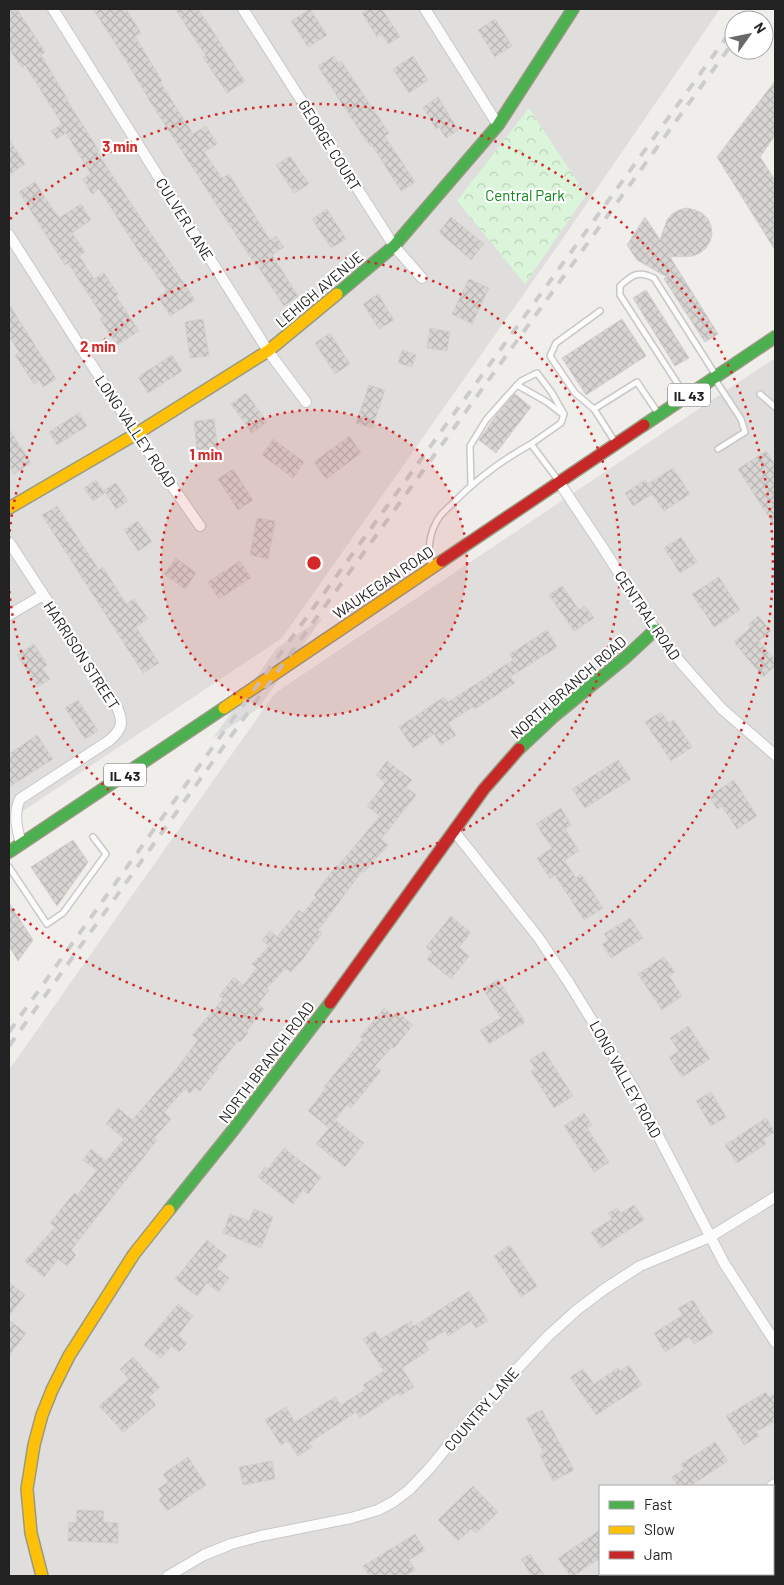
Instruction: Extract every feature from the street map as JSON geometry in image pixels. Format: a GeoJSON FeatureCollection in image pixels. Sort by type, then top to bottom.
{"type":"FeatureCollection","features":[{"type":"Feature","properties":{"kind":"street","name":"CULVER LANE"},"geometry":{"type":"LineString","coordinates":[[53,9],[268,351],[306,402]]}},
{"type":"Feature","properties":{"kind":"street","name":"GEORGE COURT"},"geometry":{"type":"LineString","coordinates":[[243,9],[394,246],[422,278]]}},
{"type":"Feature","properties":{"kind":"street"},"geometry":{"type":"LineString","coordinates":[[425,9],[498,125]]}},
{"type":"Feature","properties":{"kind":"street","name":"LEHIGH AVENUE"},"geometry":{"type":"LineString","coordinates":[[9,508],[136,434],[268,351],[394,246],[498,125],[573,9]]}},
{"type":"Feature","properties":{"kind":"street","name":"LONG VALLEY ROAD"},"geometry":{"type":"LineString","coordinates":[[9,234],[136,434],[200,526]]}},
{"type":"Feature","properties":{"kind":"street","name":"WAUKEGAN ROAD"},"geometry":{"type":"LineString","coordinates":[[9,852],[775,337]]}},
{"type":"Feature","properties":{"kind":"street","name":"CENTRAL ROAD"},"geometry":{"type":"LineString","coordinates":[[559,482],[656,630],[682,664],[722,709],[775,755]]}},
{"type":"Feature","properties":{"kind":"street","name":"HARRISON STREET"},"geometry":{"type":"LineString","coordinates":[[9,542],[122,717],[121,726],[117,734],[110,740],[20,799],[16,813],[21,844]]}},
{"type":"Feature","properties":{"kind":"street"},"geometry":{"type":"LineString","coordinates":[[9,615],[43,595]]}},
{"type":"Feature","properties":{"kind":"street","name":"NORTH BRANCH ROAD"},"geometry":{"type":"LineString","coordinates":[[42,1576],[31,1533],[27,1489],[34,1445],[42,1415],[69,1356],[134,1254],[234,1129],[321,1015],[484,789],[522,746],[554,716],[656,630]]}},
{"type":"Feature","properties":{"kind":"street","name":"LONG VALLEY ROAD"},"geometry":{"type":"LineString","coordinates":[[454,831],[538,938],[574,991],[634,1089],[724,1263],[775,1342]]}},
{"type":"Feature","properties":{"kind":"street","name":"COUNTRY LANE"},"geometry":{"type":"LineString","coordinates":[[168,1576],[204,1555],[231,1544],[351,1518],[378,1510],[393,1502],[409,1490],[472,1417],[548,1336],[578,1309],[640,1266],[710,1237],[775,1197]]}},
{"type":"Feature","properties":{"kind":"lane"},"geometry":{"type":"LineString","coordinates":[[686,397],[620,295],[620,286],[631,276],[646,274],[654,278],[741,418],[745,432],[718,449]]}},
{"type":"Feature","properties":{"kind":"lane"},"geometry":{"type":"LineString","coordinates":[[600,311],[556,343],[550,356],[575,394],[594,409],[616,444]]}},
{"type":"Feature","properties":{"kind":"lane"},"geometry":{"type":"LineString","coordinates":[[432,568],[428,554],[431,536],[440,516],[472,484],[511,455],[531,444],[561,423],[564,414],[552,393],[536,373],[521,381],[486,420],[470,446],[472,484]]}},
{"type":"Feature","properties":{"kind":"lane"},"geometry":{"type":"LineString","coordinates":[[594,409],[637,382],[659,415]]}},
{"type":"Feature","properties":{"kind":"lane"},"geometry":{"type":"LineString","coordinates":[[518,385],[564,414]]}},
{"type":"Feature","properties":{"kind":"lane"},"geometry":{"type":"LineString","coordinates":[[760,394],[775,407]]}},
{"type":"Feature","properties":{"kind":"lane"},"geometry":{"type":"LineString","coordinates":[[531,444],[559,482]]}},
{"type":"Feature","properties":{"kind":"lane"},"geometry":{"type":"LineString","coordinates":[[9,867],[47,924],[63,913],[106,854],[93,837]]}},
{"type":"Feature","properties":{"kind":"shaded area"},"geometry":{"type":"Polygon","coordinates":[[[9,9],[720,9],[561,241],[282,638],[11,819],[9,815],[9,9]]]}},
{"type":"Feature","properties":{"kind":"shaded area"},"geometry":{"type":"Polygon","coordinates":[[[775,358],[775,1576],[9,1576],[9,1070],[275,693],[775,358]]]}},
{"type":"Feature","properties":{"kind":"green space","name":"Central Park"},"geometry":{"type":"Polygon","coordinates":[[[529,108],[586,195],[525,284],[457,201],[529,108]]]}},
{"type":"Feature","properties":{"kind":"pier"},"geometry":{"type":"Polygon","coordinates":[[[323,617],[258,709],[213,738],[277,648],[323,617]]]}},
{"type":"Feature","properties":{"kind":"building"},"geometry":{"type":"Polygon","coordinates":[[[9,9],[17,9],[45,52],[41,55],[99,151],[97,152],[195,300],[170,316],[158,297],[167,291],[145,261],[99,189],[92,194],[83,179],[91,174],[66,133],[57,139],[51,131],[62,124],[25,65],[22,68],[9,48],[9,9]]]}},
{"type":"Feature","properties":{"kind":"building"},"geometry":{"type":"Polygon","coordinates":[[[93,9],[126,9],[141,33],[135,36],[162,81],[160,82],[193,134],[206,126],[217,144],[204,152],[222,178],[229,174],[270,240],[276,236],[284,247],[272,255],[298,296],[284,306],[178,145],[93,9]]]}},
{"type":"Feature","properties":{"kind":"building"},"geometry":{"type":"Polygon","coordinates":[[[175,9],[198,9],[245,81],[227,93],[203,57],[206,56],[175,9]]]}},
{"type":"Feature","properties":{"kind":"building"},"geometry":{"type":"Polygon","coordinates":[[[310,9],[327,35],[308,47],[291,21],[310,9]]]}},
{"type":"Feature","properties":{"kind":"building"},"geometry":{"type":"Polygon","coordinates":[[[369,9],[382,9],[400,37],[388,44],[382,34],[377,37],[362,13],[369,9]]]}},
{"type":"Feature","properties":{"kind":"building"},"geometry":{"type":"Polygon","coordinates":[[[495,19],[512,46],[495,57],[478,30],[495,19]]]}},
{"type":"Feature","properties":{"kind":"building"},"geometry":{"type":"Polygon","coordinates":[[[334,56],[338,63],[341,61],[389,133],[385,136],[415,182],[401,191],[318,66],[334,56]]]}},
{"type":"Feature","properties":{"kind":"building"},"geometry":{"type":"Polygon","coordinates":[[[413,56],[428,80],[409,93],[393,69],[413,56]]]}},
{"type":"Feature","properties":{"kind":"building"},"geometry":{"type":"Polygon","coordinates":[[[775,81],[775,135],[760,157],[775,180],[775,250],[717,157],[775,81]]]}},
{"type":"Feature","properties":{"kind":"building"},"geometry":{"type":"Polygon","coordinates":[[[438,97],[458,130],[446,138],[439,127],[436,129],[423,107],[438,97]]]}},
{"type":"Feature","properties":{"kind":"building"},"geometry":{"type":"Polygon","coordinates":[[[9,139],[25,164],[9,175],[9,139]]]}},
{"type":"Feature","properties":{"kind":"building"},"geometry":{"type":"Polygon","coordinates":[[[290,156],[309,184],[294,193],[276,165],[290,156]]]}},
{"type":"Feature","properties":{"kind":"building"},"geometry":{"type":"Polygon","coordinates":[[[35,182],[59,218],[81,204],[91,220],[72,233],[85,252],[79,256],[94,279],[104,273],[118,294],[116,296],[139,331],[117,345],[100,319],[103,317],[68,263],[65,265],[19,192],[35,182]]]}},
{"type":"Feature","properties":{"kind":"building"},"geometry":{"type":"Polygon","coordinates":[[[687,208],[702,213],[708,219],[712,234],[710,241],[706,248],[693,256],[670,257],[718,334],[705,342],[664,279],[667,277],[637,260],[627,245],[645,217],[660,240],[667,220],[672,214],[687,208]]]}},
{"type":"Feature","properties":{"kind":"building"},"geometry":{"type":"Polygon","coordinates":[[[327,209],[346,239],[331,248],[312,219],[327,209]]]}},
{"type":"Feature","properties":{"kind":"building"},"geometry":{"type":"Polygon","coordinates":[[[451,217],[484,244],[471,260],[439,232],[451,217]]]}},
{"type":"Feature","properties":{"kind":"building"},"geometry":{"type":"Polygon","coordinates":[[[469,279],[489,288],[472,324],[452,314],[469,279]]]}},
{"type":"Feature","properties":{"kind":"building"},"geometry":{"type":"Polygon","coordinates":[[[646,290],[689,358],[675,366],[633,298],[646,290]]]}},
{"type":"Feature","properties":{"kind":"building"},"geometry":{"type":"Polygon","coordinates":[[[378,294],[394,320],[379,329],[363,304],[378,294]]]}},
{"type":"Feature","properties":{"kind":"building"},"geometry":{"type":"Polygon","coordinates":[[[9,304],[56,379],[43,387],[39,380],[34,384],[15,355],[19,352],[9,336],[9,304]]]}},
{"type":"Feature","properties":{"kind":"building"},"geometry":{"type":"Polygon","coordinates":[[[203,319],[209,356],[190,358],[185,322],[203,319]]]}},
{"type":"Feature","properties":{"kind":"building"},"geometry":{"type":"Polygon","coordinates":[[[622,319],[646,356],[586,395],[562,358],[622,319]]]}},
{"type":"Feature","properties":{"kind":"building"},"geometry":{"type":"Polygon","coordinates":[[[430,328],[450,332],[447,351],[427,348],[430,328]]]}},
{"type":"Feature","properties":{"kind":"building"},"geometry":{"type":"Polygon","coordinates":[[[330,333],[350,364],[335,374],[315,343],[330,333]]]}},
{"type":"Feature","properties":{"kind":"building"},"geometry":{"type":"Polygon","coordinates":[[[402,350],[416,355],[412,367],[398,363],[402,350]]]}},
{"type":"Feature","properties":{"kind":"building"},"geometry":{"type":"Polygon","coordinates":[[[172,355],[182,371],[148,393],[138,377],[172,355]]]}},
{"type":"Feature","properties":{"kind":"building"},"geometry":{"type":"Polygon","coordinates":[[[369,385],[385,390],[372,428],[356,423],[369,385]]]}},
{"type":"Feature","properties":{"kind":"building"},"geometry":{"type":"Polygon","coordinates":[[[246,393],[267,422],[252,433],[231,404],[246,393]]]}},
{"type":"Feature","properties":{"kind":"building"},"geometry":{"type":"Polygon","coordinates":[[[515,394],[531,407],[496,453],[479,440],[497,414],[515,394]]]}},
{"type":"Feature","properties":{"kind":"building"},"geometry":{"type":"Polygon","coordinates":[[[79,413],[87,426],[57,445],[49,432],[79,413]]]}},
{"type":"Feature","properties":{"kind":"building"},"geometry":{"type":"Polygon","coordinates":[[[214,419],[219,460],[198,462],[194,421],[214,419]]]}},
{"type":"Feature","properties":{"kind":"building"},"geometry":{"type":"Polygon","coordinates":[[[9,429],[31,463],[14,474],[9,465],[9,429]]]}},
{"type":"Feature","properties":{"kind":"building"},"geometry":{"type":"Polygon","coordinates":[[[349,436],[361,453],[326,479],[314,462],[349,436]]]}},
{"type":"Feature","properties":{"kind":"building"},"geometry":{"type":"Polygon","coordinates":[[[273,439],[304,462],[293,478],[262,455],[273,439]]]}},
{"type":"Feature","properties":{"kind":"building"},"geometry":{"type":"Polygon","coordinates":[[[766,451],[775,465],[775,527],[738,469],[766,451]]]}},
{"type":"Feature","properties":{"kind":"building"},"geometry":{"type":"Polygon","coordinates":[[[673,468],[690,494],[664,511],[652,494],[633,506],[625,493],[645,480],[648,484],[673,468]]]}},
{"type":"Feature","properties":{"kind":"building"},"geometry":{"type":"Polygon","coordinates":[[[233,469],[253,500],[238,510],[218,479],[233,469]]]}},
{"type":"Feature","properties":{"kind":"building"},"geometry":{"type":"Polygon","coordinates":[[[96,480],[105,493],[93,501],[84,488],[96,480]]]}},
{"type":"Feature","properties":{"kind":"building"},"geometry":{"type":"Polygon","coordinates":[[[116,483],[128,501],[116,509],[104,490],[116,483]]]}},
{"type":"Feature","properties":{"kind":"building"},"geometry":{"type":"Polygon","coordinates":[[[57,506],[99,570],[103,567],[126,604],[134,599],[148,619],[136,627],[159,663],[143,673],[42,515],[57,506]]]}},
{"type":"Feature","properties":{"kind":"building"},"geometry":{"type":"Polygon","coordinates":[[[257,518],[275,521],[268,559],[250,555],[257,518]]]}},
{"type":"Feature","properties":{"kind":"building"},"geometry":{"type":"Polygon","coordinates":[[[138,521],[152,542],[138,551],[124,530],[138,521]]]}},
{"type":"Feature","properties":{"kind":"building"},"geometry":{"type":"Polygon","coordinates":[[[681,537],[697,562],[680,573],[664,548],[681,537]]]}},
{"type":"Feature","properties":{"kind":"building"},"geometry":{"type":"Polygon","coordinates":[[[176,558],[196,573],[185,589],[164,574],[176,558]]]}},
{"type":"Feature","properties":{"kind":"building"},"geometry":{"type":"Polygon","coordinates":[[[240,561],[251,578],[219,599],[208,582],[240,561]]]}},
{"type":"Feature","properties":{"kind":"building"},"geometry":{"type":"Polygon","coordinates":[[[719,577],[740,610],[714,627],[692,594],[719,577]]]}},
{"type":"Feature","properties":{"kind":"building"},"geometry":{"type":"Polygon","coordinates":[[[562,586],[579,610],[585,606],[594,618],[574,631],[549,595],[562,586]]]}},
{"type":"Feature","properties":{"kind":"building"},"geometry":{"type":"Polygon","coordinates":[[[758,616],[771,631],[759,641],[775,660],[775,666],[763,677],[734,642],[751,627],[748,625],[758,616]]]}},
{"type":"Feature","properties":{"kind":"building"},"geometry":{"type":"Polygon","coordinates":[[[547,630],[557,647],[510,677],[515,683],[475,709],[473,707],[448,723],[456,735],[441,745],[434,734],[413,748],[399,727],[444,697],[448,702],[513,660],[510,654],[547,630]]]}},
{"type":"Feature","properties":{"kind":"building"},"geometry":{"type":"Polygon","coordinates":[[[34,644],[47,665],[42,668],[50,679],[38,687],[17,655],[34,644]]]}},
{"type":"Feature","properties":{"kind":"building"},"geometry":{"type":"Polygon","coordinates":[[[78,700],[98,731],[85,739],[65,708],[78,700]]]}},
{"type":"Feature","properties":{"kind":"building"},"geometry":{"type":"Polygon","coordinates":[[[661,712],[669,723],[674,720],[692,747],[671,761],[645,722],[661,712]]]}},
{"type":"Feature","properties":{"kind":"building"},"geometry":{"type":"Polygon","coordinates":[[[37,735],[53,759],[9,787],[9,754],[37,735]]]}},
{"type":"Feature","properties":{"kind":"building"},"geometry":{"type":"Polygon","coordinates":[[[618,760],[631,779],[585,808],[572,789],[618,760]]]}},
{"type":"Feature","properties":{"kind":"building"},"geometry":{"type":"Polygon","coordinates":[[[387,761],[412,780],[406,787],[416,795],[381,839],[388,845],[364,872],[362,871],[318,930],[322,933],[302,960],[291,972],[286,968],[267,988],[269,990],[258,1004],[264,1009],[247,1031],[248,1033],[240,1042],[238,1041],[216,1067],[218,1068],[200,1091],[195,1087],[190,1094],[185,1089],[164,1112],[171,1119],[154,1138],[157,1140],[71,1250],[76,1255],[67,1266],[58,1259],[44,1277],[25,1261],[55,1227],[50,1223],[74,1193],[77,1195],[97,1170],[83,1160],[91,1149],[106,1161],[124,1139],[106,1124],[118,1108],[132,1120],[175,1071],[198,1040],[192,1035],[223,999],[219,996],[234,977],[243,985],[257,968],[252,964],[269,946],[262,940],[270,931],[277,937],[299,910],[303,913],[337,865],[380,816],[367,806],[385,783],[376,775],[387,761]]]}},
{"type":"Feature","properties":{"kind":"building"},"geometry":{"type":"Polygon","coordinates":[[[734,780],[757,816],[737,829],[722,806],[717,809],[709,796],[734,780]]]}},
{"type":"Feature","properties":{"kind":"building"},"geometry":{"type":"Polygon","coordinates":[[[561,808],[571,825],[565,829],[579,851],[564,860],[576,878],[581,874],[603,908],[584,920],[555,875],[550,879],[537,858],[552,848],[536,824],[561,808]]]}},
{"type":"Feature","properties":{"kind":"building"},"geometry":{"type":"Polygon","coordinates":[[[73,840],[88,862],[57,906],[31,867],[73,840]]]}},
{"type":"Feature","properties":{"kind":"building"},"geometry":{"type":"Polygon","coordinates":[[[9,903],[33,940],[18,961],[9,946],[9,903]]]}},
{"type":"Feature","properties":{"kind":"building"},"geometry":{"type":"Polygon","coordinates":[[[451,916],[471,933],[459,947],[469,956],[451,979],[427,959],[432,952],[426,947],[451,916]]]}},
{"type":"Feature","properties":{"kind":"building"},"geometry":{"type":"Polygon","coordinates":[[[630,918],[643,938],[611,958],[602,944],[609,940],[604,934],[630,918]]]}},
{"type":"Feature","properties":{"kind":"building"},"geometry":{"type":"Polygon","coordinates":[[[664,957],[675,972],[669,976],[682,996],[662,1010],[638,974],[664,957]]]}},
{"type":"Feature","properties":{"kind":"building"},"geometry":{"type":"Polygon","coordinates":[[[498,979],[525,1022],[489,1044],[480,1030],[501,1018],[483,989],[498,979]]]}},
{"type":"Feature","properties":{"kind":"building"},"geometry":{"type":"Polygon","coordinates":[[[384,1008],[393,1016],[397,1011],[413,1025],[394,1048],[392,1047],[375,1066],[381,1071],[351,1108],[347,1105],[335,1120],[364,1143],[345,1167],[316,1144],[329,1128],[308,1111],[326,1088],[324,1087],[363,1039],[360,1037],[384,1008]]]}},
{"type":"Feature","properties":{"kind":"building"},"geometry":{"type":"Polygon","coordinates":[[[688,1026],[710,1059],[682,1077],[669,1057],[679,1051],[670,1038],[688,1026]]]}},
{"type":"Feature","properties":{"kind":"building"},"geometry":{"type":"Polygon","coordinates":[[[544,1051],[573,1096],[554,1108],[531,1071],[535,1068],[530,1060],[544,1051]]]}},
{"type":"Feature","properties":{"kind":"building"},"geometry":{"type":"Polygon","coordinates":[[[711,1092],[726,1117],[711,1126],[696,1101],[711,1092]]]}},
{"type":"Feature","properties":{"kind":"building"},"geometry":{"type":"Polygon","coordinates":[[[584,1113],[592,1125],[587,1128],[609,1162],[594,1172],[564,1126],[584,1113]]]}},
{"type":"Feature","properties":{"kind":"building"},"geometry":{"type":"Polygon","coordinates":[[[766,1118],[775,1132],[763,1139],[766,1144],[737,1163],[725,1145],[766,1118]]]}},
{"type":"Feature","properties":{"kind":"building"},"geometry":{"type":"Polygon","coordinates":[[[284,1148],[321,1177],[308,1194],[303,1190],[293,1204],[258,1177],[265,1167],[268,1169],[284,1148]]]}},
{"type":"Feature","properties":{"kind":"building"},"geometry":{"type":"Polygon","coordinates":[[[634,1205],[644,1220],[601,1248],[591,1232],[612,1219],[608,1213],[617,1208],[621,1213],[634,1205]]]}},
{"type":"Feature","properties":{"kind":"building"},"geometry":{"type":"Polygon","coordinates":[[[254,1209],[273,1217],[261,1248],[223,1233],[230,1214],[249,1221],[254,1209]]]}},
{"type":"Feature","properties":{"kind":"building"},"geometry":{"type":"Polygon","coordinates":[[[207,1240],[227,1256],[217,1268],[229,1278],[218,1292],[207,1283],[197,1296],[175,1279],[207,1240]]]}},
{"type":"Feature","properties":{"kind":"building"},"geometry":{"type":"Polygon","coordinates":[[[510,1245],[537,1286],[521,1297],[494,1256],[510,1245]]]}},
{"type":"Feature","properties":{"kind":"building"},"geometry":{"type":"Polygon","coordinates":[[[9,1282],[25,1295],[9,1316],[9,1282]]]}},
{"type":"Feature","properties":{"kind":"building"},"geometry":{"type":"Polygon","coordinates":[[[469,1291],[488,1321],[476,1328],[471,1321],[448,1336],[445,1331],[425,1343],[429,1350],[402,1368],[414,1387],[400,1396],[398,1393],[360,1418],[356,1412],[309,1443],[312,1447],[298,1456],[288,1441],[281,1445],[265,1420],[286,1407],[295,1422],[335,1397],[341,1405],[366,1389],[363,1385],[384,1371],[363,1339],[375,1331],[380,1339],[411,1321],[414,1326],[469,1291]]]}},
{"type":"Feature","properties":{"kind":"building"},"geometry":{"type":"Polygon","coordinates":[[[693,1300],[713,1333],[694,1344],[689,1337],[665,1352],[654,1333],[683,1315],[678,1308],[693,1300]]]}},
{"type":"Feature","properties":{"kind":"building"},"geometry":{"type":"Polygon","coordinates":[[[178,1304],[193,1316],[178,1335],[187,1343],[179,1352],[172,1346],[161,1358],[144,1345],[178,1304]]]}},
{"type":"Feature","properties":{"kind":"building"},"geometry":{"type":"Polygon","coordinates":[[[9,1320],[26,1333],[9,1356],[9,1320]]]}},
{"type":"Feature","properties":{"kind":"building"},"geometry":{"type":"Polygon","coordinates":[[[133,1357],[160,1387],[149,1397],[156,1405],[123,1432],[99,1406],[129,1379],[120,1369],[133,1357]]]}},
{"type":"Feature","properties":{"kind":"building"},"geometry":{"type":"Polygon","coordinates":[[[629,1365],[642,1385],[596,1415],[570,1377],[583,1369],[594,1384],[618,1368],[620,1371],[629,1365]]]}},
{"type":"Feature","properties":{"kind":"building"},"geometry":{"type":"Polygon","coordinates":[[[766,1392],[769,1397],[775,1393],[775,1421],[756,1432],[759,1436],[744,1445],[726,1416],[766,1392]]]}},
{"type":"Feature","properties":{"kind":"building"},"geometry":{"type":"Polygon","coordinates":[[[542,1410],[574,1470],[553,1481],[540,1455],[544,1453],[526,1418],[542,1410]]]}},
{"type":"Feature","properties":{"kind":"building"},"geometry":{"type":"Polygon","coordinates":[[[715,1442],[728,1461],[692,1485],[677,1485],[672,1477],[684,1469],[681,1464],[715,1442]]]}},
{"type":"Feature","properties":{"kind":"building"},"geometry":{"type":"Polygon","coordinates":[[[188,1457],[206,1485],[167,1511],[159,1499],[163,1496],[158,1489],[168,1482],[163,1474],[188,1457]]]}},
{"type":"Feature","properties":{"kind":"building"},"geometry":{"type":"Polygon","coordinates":[[[272,1461],[275,1479],[243,1485],[239,1467],[272,1461]]]}},
{"type":"Feature","properties":{"kind":"building"},"geometry":{"type":"Polygon","coordinates":[[[473,1486],[498,1512],[476,1533],[471,1529],[458,1541],[438,1520],[473,1486]]]}},
{"type":"Feature","properties":{"kind":"building"},"geometry":{"type":"Polygon","coordinates":[[[77,1510],[104,1511],[103,1522],[118,1523],[118,1543],[68,1541],[69,1522],[76,1523],[77,1510]]]}},
{"type":"Feature","properties":{"kind":"building"},"geometry":{"type":"Polygon","coordinates":[[[599,1531],[599,1559],[573,1576],[570,1576],[558,1558],[599,1531]]]}},
{"type":"Feature","properties":{"kind":"building"},"geometry":{"type":"Polygon","coordinates":[[[415,1534],[425,1550],[409,1560],[415,1570],[404,1576],[369,1576],[363,1566],[415,1534]]]}},
{"type":"Feature","properties":{"kind":"building"},"geometry":{"type":"Polygon","coordinates":[[[530,1554],[545,1576],[532,1576],[521,1559],[530,1554]]]}},
{"type":"Feature","properties":{"kind":"railway"},"geometry":{"type":"LineString","coordinates":[[9,1032],[225,730],[724,41]]}},
{"type":"Feature","properties":{"kind":"railway"},"geometry":{"type":"LineString","coordinates":[[9,1046],[724,55]]}},
{"type":"Feature","properties":{"kind":"traffic: fast"},"geometry":{"type":"LineString","coordinates":[[337,294],[394,246],[498,125],[573,9]]}},
{"type":"Feature","properties":{"kind":"traffic: fast"},"geometry":{"type":"LineString","coordinates":[[644,425],[775,337]]}},
{"type":"Feature","properties":{"kind":"traffic: fast"},"geometry":{"type":"LineString","coordinates":[[519,749],[554,716],[626,657],[655,630]]}},
{"type":"Feature","properties":{"kind":"traffic: fast"},"geometry":{"type":"LineString","coordinates":[[9,852],[224,708]]}},
{"type":"Feature","properties":{"kind":"traffic: fast"},"geometry":{"type":"LineString","coordinates":[[169,1210],[234,1129],[330,1003]]}},
{"type":"Feature","properties":{"kind":"traffic: slow"},"geometry":{"type":"LineString","coordinates":[[9,508],[136,434],[268,351],[337,294]]}},
{"type":"Feature","properties":{"kind":"traffic: slow"},"geometry":{"type":"LineString","coordinates":[[224,708],[442,561]]}},
{"type":"Feature","properties":{"kind":"traffic: slow"},"geometry":{"type":"LineString","coordinates":[[42,1576],[31,1533],[27,1489],[34,1445],[42,1415],[69,1356],[134,1254],[169,1210]]}},
{"type":"Feature","properties":{"kind":"traffic: jam"},"geometry":{"type":"LineString","coordinates":[[442,561],[644,425]]}},
{"type":"Feature","properties":{"kind":"traffic: jam"},"geometry":{"type":"LineString","coordinates":[[330,1003],[484,789],[519,749]]}}]}
